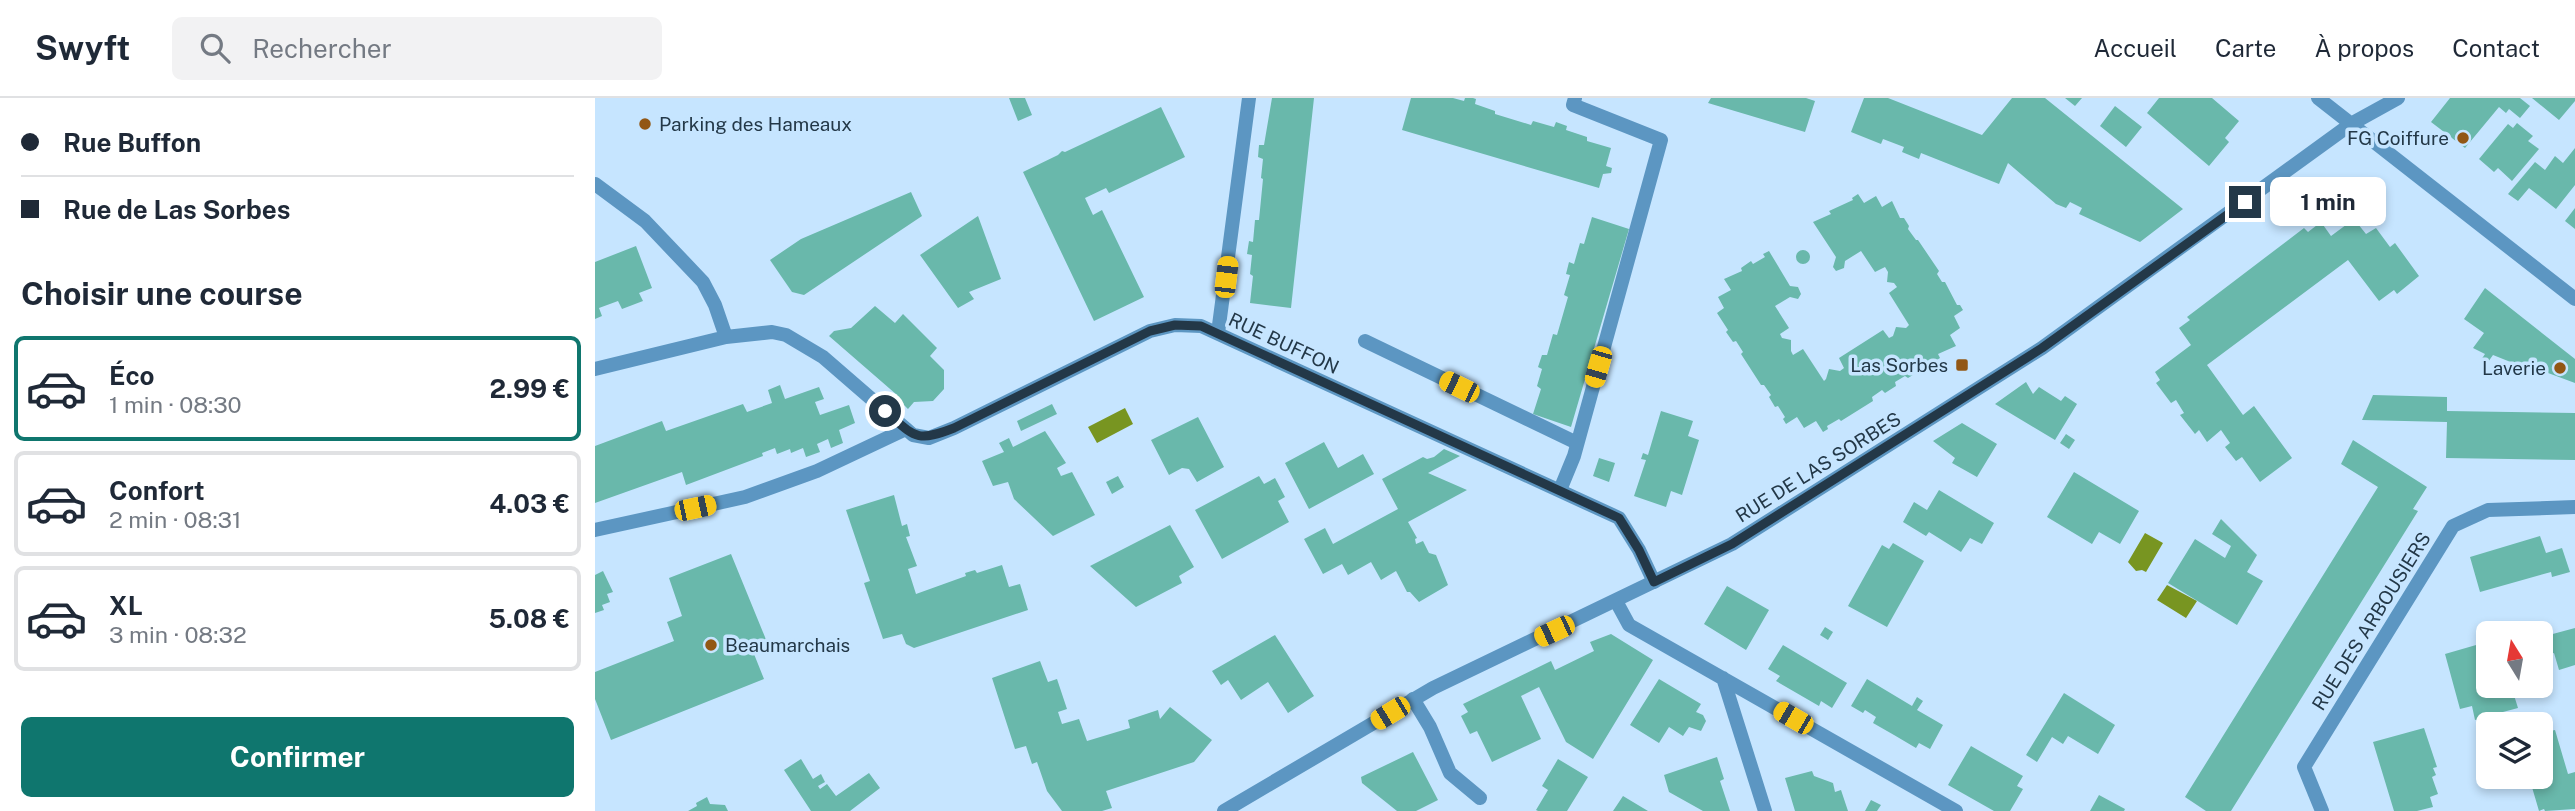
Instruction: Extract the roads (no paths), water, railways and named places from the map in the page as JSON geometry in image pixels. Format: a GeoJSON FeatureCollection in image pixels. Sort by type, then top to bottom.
{"type":"FeatureCollection","features":[{"type":"Feature","properties":{"kind":"street"},"geometry":{"type":"LineString","coordinates":[[1218,333],[1249,98]]}},
{"type":"Feature","properties":{"kind":"street"},"geometry":{"type":"LineString","coordinates":[[1560,490],[1577,443],[1661,139],[1573,105],[1575,98]]}},
{"type":"Feature","properties":{"kind":"street"},"geometry":{"type":"LineString","coordinates":[[2318,98],[2575,299]]}},
{"type":"Feature","properties":{"kind":"street","name":"RUE DE LAS SORBES"},"geometry":{"type":"LineString","coordinates":[[1224,811],[1413,699],[1732,544],[2042,348],[2351,124],[2398,98]]}},
{"type":"Feature","properties":{"kind":"street"},"geometry":{"type":"LineString","coordinates":[[595,184],[645,222],[703,282],[715,305],[726,337]]}},
{"type":"Feature","properties":{"kind":"street","name":"RUE BUFFON"},"geometry":{"type":"LineString","coordinates":[[906,429],[913,435],[929,438],[1150,331],[1175,325],[1201,326],[1619,518],[1639,550],[1654,582]]}},
{"type":"Feature","properties":{"kind":"street"},"geometry":{"type":"LineString","coordinates":[[595,369],[726,337],[772,332],[799,341],[823,357],[906,429],[817,471],[745,497],[595,530]]}},
{"type":"Feature","properties":{"kind":"street"},"geometry":{"type":"LineString","coordinates":[[1365,341],[1577,443]]}},
{"type":"Feature","properties":{"kind":"street","name":"RUE DES ARBOUSIERS"},"geometry":{"type":"LineString","coordinates":[[2322,811],[2304,767],[2453,526],[2488,510],[2575,507]]}},
{"type":"Feature","properties":{"kind":"street"},"geometry":{"type":"LineString","coordinates":[[1616,601],[1629,625],[1956,811]]}},
{"type":"Feature","properties":{"kind":"street"},"geometry":{"type":"LineString","coordinates":[[1723,678],[1765,811]]}},
{"type":"Feature","properties":{"kind":"street"},"geometry":{"type":"LineString","coordinates":[[1413,699],[1430,727],[1450,773],[1480,798]]}},
{"type":"Feature","properties":{"kind":"place","name":"Parking des Hameaux"},"geometry":{"type":"Point","coordinates":[645,124]}},
{"type":"Feature","properties":{"kind":"place","name":"FG Coiffure"},"geometry":{"type":"Point","coordinates":[2463,138]}},
{"type":"Feature","properties":{"kind":"place","name":"Las Sorbes"},"geometry":{"type":"Point","coordinates":[1962,365]}},
{"type":"Feature","properties":{"kind":"place","name":"Laverie"},"geometry":{"type":"Point","coordinates":[2560,368]}},
{"type":"Feature","properties":{"kind":"place","name":"Beaumarchais"},"geometry":{"type":"Point","coordinates":[711,645]}}]}
